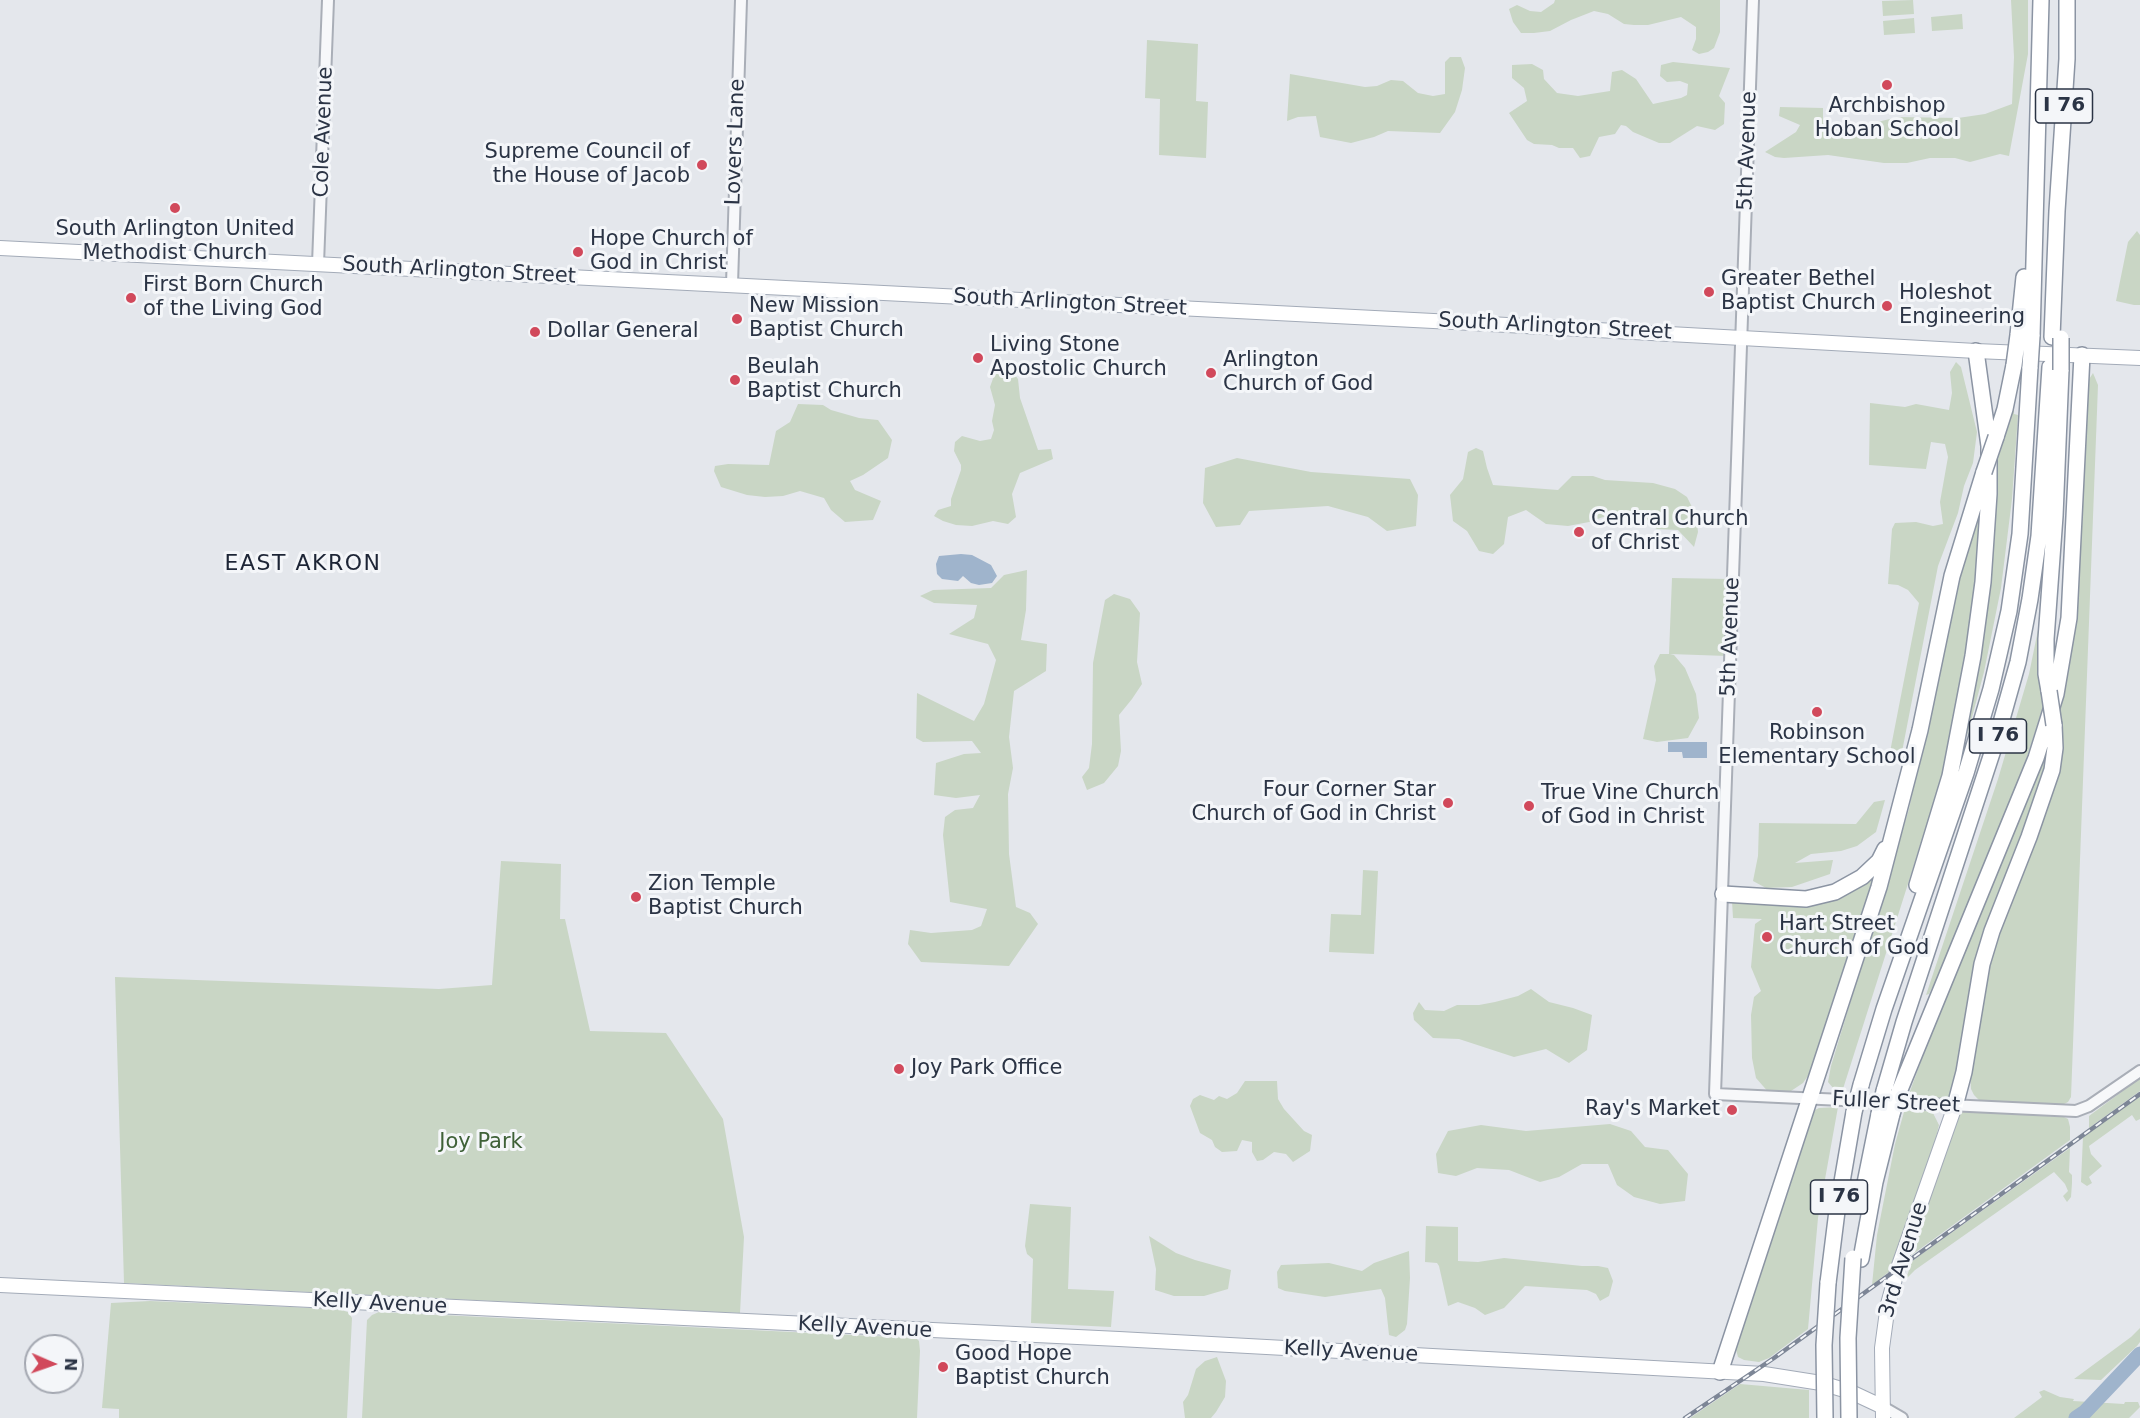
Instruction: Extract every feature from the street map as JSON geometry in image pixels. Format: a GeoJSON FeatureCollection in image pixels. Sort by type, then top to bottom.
{"type":"FeatureCollection","features":[{"type":"Feature","properties":{"kind":"highway","name":"I 76"},"geometry":{"type":"LineString","coordinates":[[1825,1418],[1824,1345],[1828,1283],[1837,1211],[1854,1112],[1884,1009],[1966,773],[1991,689],[2001,646],[2020,534],[2025,476],[2022,366],[2037,155],[2041,0]]}},
{"type":"Feature","properties":{"kind":"highway","name":"I 76"},"geometry":{"type":"LineString","coordinates":[[1886,1114],[1884,1091],[1904,1022],[1995,744],[2018,662],[2030,599],[2039,536],[2056,369],[2056,211],[2067,59],[2067,0]]}},
{"type":"Feature","properties":{"kind":"highway"},"geometry":{"type":"LineString","coordinates":[[1884,1009],[1909,911],[1950,776],[1979,621],[1986,549],[1989,468],[1986,416],[1976,351]]}},
{"type":"Feature","properties":{"kind":"highway"},"geometry":{"type":"LineString","coordinates":[[1849,1418],[1850,1304],[1857,1258],[1875,1182],[1886,1114],[1899,1092],[2036,758],[2056,694],[2068,618],[2082,355]]}},
{"type":"Feature","properties":{"kind":"highway"},"geometry":{"type":"LineString","coordinates":[[1720,1372],[1880,887],[1920,730],[1961,542],[2005,409],[2022,366]]}},
{"type":"Feature","properties":{"kind":"highway"},"geometry":{"type":"LineString","coordinates":[[1955,1106],[1965,1072],[1982,964],[2052,770],[2054,725],[2046,674],[2046,639],[2055,516],[2056,369]]}},
{"type":"Feature","properties":{"kind":"highway"},"geometry":{"type":"LineString","coordinates":[[1723,894],[1806,898],[1835,892],[1862,877],[1879,861],[1895,831]]}},
{"type":"Feature","properties":{"kind":"main road","name":"South Arlington Street"},"geometry":{"type":"LineString","coordinates":[[0,248],[2140,358]]}},
{"type":"Feature","properties":{"kind":"main road","name":"3rd Avenue"},"geometry":{"type":"LineString","coordinates":[[1883,1412],[1882,1348],[1888,1304],[1898,1268],[1955,1106]]}},
{"type":"Feature","properties":{"kind":"main road","name":"Kelly Avenue"},"geometry":{"type":"LineString","coordinates":[[0,1285],[1108,1339],[1774,1375],[1821,1383],[1851,1392],[1883,1412]]}},
{"type":"Feature","properties":{"kind":"street","name":"Cole Avenue"},"geometry":{"type":"LineString","coordinates":[[318,264],[328,0]]}},
{"type":"Feature","properties":{"kind":"street","name":"Lovers Lane"},"geometry":{"type":"LineString","coordinates":[[732,284],[741,0]]}},
{"type":"Feature","properties":{"kind":"street","name":"5th Avenue"},"geometry":{"type":"LineString","coordinates":[[1715,1094],[1753,0]]}},
{"type":"Feature","properties":{"kind":"street","name":"Fuller Street"},"geometry":{"type":"LineString","coordinates":[[1715,1094],[2076,1111],[2089,1106],[2140,1071]]}},
{"type":"Feature","properties":{"kind":"street","name":"Kelly Avenue"},"geometry":{"type":"LineString","coordinates":[[1883,1412],[1902,1418]]}},
{"type":"Feature","properties":{"kind":"green space"},"geometry":{"type":"Polygon","coordinates":[[[1555,0],[1720,0],[1720,32],[1714,48],[1699,54],[1692,50],[1696,39],[1696,27],[1681,17],[1648,25],[1634,25],[1624,24],[1608,14],[1594,11],[1550,31],[1534,33],[1521,33],[1513,22],[1509,9],[1517,5],[1530,11],[1541,12],[1555,0]]]}},
{"type":"Feature","properties":{"kind":"green space"},"geometry":{"type":"Polygon","coordinates":[[[1913,0],[1914,14],[1883,16],[1882,1],[1913,0]]]}},
{"type":"Feature","properties":{"kind":"green space"},"geometry":{"type":"Polygon","coordinates":[[[2011,0],[2028,0],[2028,54],[2009,156],[2000,154],[1970,162],[1955,158],[1930,158],[1907,163],[1884,163],[1828,155],[1784,158],[1765,152],[1796,132],[1800,125],[1779,116],[1780,107],[1823,108],[1823,123],[1861,126],[1898,117],[1958,118],[1985,114],[2012,104],[2014,57],[2011,0]]]}},
{"type":"Feature","properties":{"kind":"green space"},"geometry":{"type":"Polygon","coordinates":[[[1962,14],[1963,29],[1932,31],[1931,17],[1962,14]]]}},
{"type":"Feature","properties":{"kind":"green space"},"geometry":{"type":"Polygon","coordinates":[[[1914,18],[1915,33],[1884,35],[1883,21],[1914,18]]]}},
{"type":"Feature","properties":{"kind":"green space"},"geometry":{"type":"Polygon","coordinates":[[[1147,40],[1198,44],[1196,101],[1208,102],[1206,158],[1159,155],[1160,99],[1145,98],[1147,40]]]}},
{"type":"Feature","properties":{"kind":"green space"},"geometry":{"type":"Polygon","coordinates":[[[1450,57],[1461,57],[1465,68],[1462,90],[1455,112],[1440,133],[1388,131],[1351,143],[1320,137],[1316,116],[1298,117],[1287,121],[1290,74],[1365,87],[1377,86],[1391,80],[1403,81],[1418,93],[1433,96],[1445,94],[1445,62],[1450,57]]]}},
{"type":"Feature","properties":{"kind":"green space"},"geometry":{"type":"Polygon","coordinates":[[[1673,62],[1730,68],[1719,96],[1725,103],[1724,124],[1715,130],[1697,126],[1670,143],[1659,143],[1621,125],[1615,134],[1599,137],[1590,156],[1580,158],[1573,148],[1534,144],[1527,140],[1509,113],[1527,101],[1524,88],[1512,78],[1512,65],[1532,64],[1543,70],[1544,79],[1557,93],[1578,96],[1610,91],[1612,72],[1622,70],[1636,79],[1653,104],[1687,95],[1688,84],[1680,81],[1667,82],[1660,76],[1661,65],[1673,62]]]}},
{"type":"Feature","properties":{"kind":"green space"},"geometry":{"type":"Polygon","coordinates":[[[2137,231],[2140,235],[2140,305],[2134,305],[2116,301],[2128,242],[2137,231]]]}},
{"type":"Feature","properties":{"kind":"green space"},"geometry":{"type":"Polygon","coordinates":[[[1956,362],[1961,367],[1977,432],[1973,463],[1964,486],[1958,513],[1938,566],[1900,762],[1890,752],[1919,603],[1908,590],[1898,585],[1888,584],[1892,529],[1895,523],[1916,522],[1933,526],[1943,524],[1940,502],[1948,457],[1945,444],[1931,442],[1926,469],[1869,465],[1870,403],[1905,407],[1916,404],[1949,410],[1952,393],[1950,372],[1956,362]]]}},
{"type":"Feature","properties":{"kind":"green space"},"geometry":{"type":"Polygon","coordinates":[[[1011,370],[1018,379],[1020,398],[1038,450],[1051,449],[1053,459],[1020,473],[1012,494],[1016,517],[1008,524],[993,521],[972,526],[943,521],[934,516],[938,510],[951,506],[951,499],[961,470],[954,451],[955,442],[962,436],[980,441],[991,439],[994,430],[992,421],[995,405],[990,387],[995,373],[1011,370]]]}},
{"type":"Feature","properties":{"kind":"green space"},"geometry":{"type":"Polygon","coordinates":[[[2093,373],[2098,385],[2071,1097],[2062,1105],[1980,1101],[1971,1089],[1970,1074],[1988,963],[2028,849],[2056,783],[2061,762],[2059,709],[2088,381],[2093,373]]]}},
{"type":"Feature","properties":{"kind":"green space"},"geometry":{"type":"Polygon","coordinates":[[[2014,392],[2014,414],[2018,415],[2012,499],[2001,588],[1984,672],[1967,736],[1963,734],[1996,458],[2014,392]]]}},
{"type":"Feature","properties":{"kind":"green space"},"geometry":{"type":"Polygon","coordinates":[[[798,404],[823,405],[831,410],[859,418],[878,420],[892,440],[888,458],[850,481],[855,490],[881,501],[873,520],[845,522],[831,510],[824,498],[800,491],[783,496],[765,497],[747,495],[721,487],[714,471],[715,466],[769,465],[776,431],[790,422],[798,404]]]}},
{"type":"Feature","properties":{"kind":"green space"},"geometry":{"type":"Polygon","coordinates":[[[1476,448],[1483,451],[1493,485],[1558,490],[1572,476],[1593,476],[1605,480],[1653,483],[1675,489],[1687,497],[1696,515],[1698,532],[1694,547],[1678,530],[1657,529],[1631,513],[1606,516],[1568,526],[1546,524],[1526,510],[1508,517],[1504,544],[1493,554],[1479,551],[1467,531],[1453,521],[1450,495],[1463,479],[1468,452],[1476,448]]]}},
{"type":"Feature","properties":{"kind":"green space"},"geometry":{"type":"Polygon","coordinates":[[[1237,458],[1311,472],[1410,479],[1418,495],[1416,526],[1387,531],[1368,517],[1328,506],[1249,511],[1240,525],[1216,527],[1203,503],[1205,468],[1237,458]]]}},
{"type":"Feature","properties":{"kind":"green space"},"geometry":{"type":"Polygon","coordinates":[[[1983,492],[1972,633],[1945,767],[1842,1092],[1833,1088],[1828,1082],[1831,1066],[1909,809],[1955,588],[1983,492]]]}},
{"type":"Feature","properties":{"kind":"green space"},"geometry":{"type":"Polygon","coordinates":[[[1027,570],[1026,610],[1021,640],[1047,644],[1046,671],[1014,691],[1009,737],[1013,768],[1008,794],[1009,854],[1016,907],[1030,913],[1038,924],[1009,966],[921,962],[908,944],[910,930],[931,933],[972,930],[981,926],[987,909],[950,902],[943,835],[945,817],[955,810],[973,808],[980,795],[956,798],[934,795],[936,763],[964,754],[981,753],[972,741],[923,742],[916,738],[917,693],[974,721],[984,704],[996,660],[988,644],[949,634],[974,618],[977,605],[934,603],[920,596],[933,590],[991,588],[1004,575],[1027,570]]]}},
{"type":"Feature","properties":{"kind":"green space"},"geometry":{"type":"Polygon","coordinates":[[[1672,578],[1729,579],[1727,656],[1670,654],[1674,655],[1685,668],[1696,694],[1699,718],[1688,738],[1657,742],[1643,739],[1656,680],[1654,666],[1660,654],[1669,654],[1672,578]]]}},
{"type":"Feature","properties":{"kind":"green space"},"geometry":{"type":"Polygon","coordinates":[[[1114,594],[1130,599],[1140,613],[1137,662],[1142,684],[1119,715],[1121,751],[1118,766],[1104,783],[1087,790],[1082,777],[1089,768],[1092,744],[1093,663],[1105,600],[1114,594]]]}},
{"type":"Feature","properties":{"kind":"green space"},"geometry":{"type":"Polygon","coordinates":[[[2038,630],[2042,637],[2044,704],[2013,800],[1942,968],[1929,994],[1926,995],[1998,779],[2029,674],[2038,630]]]}},
{"type":"Feature","properties":{"kind":"green space"},"geometry":{"type":"Polygon","coordinates":[[[2048,740],[2049,761],[2044,782],[1992,912],[1955,1093],[1949,1100],[1909,1094],[1945,995],[2048,740]]]}},
{"type":"Feature","properties":{"kind":"green space"},"geometry":{"type":"Polygon","coordinates":[[[1885,800],[1876,832],[1857,846],[1841,851],[1811,854],[1795,863],[1833,860],[1830,874],[1792,887],[1766,888],[1753,881],[1758,856],[1759,823],[1856,824],[1874,802],[1885,800]]]}},
{"type":"Feature","properties":{"kind":"green space","name":"Joy Park"},"geometry":{"type":"Polygon","coordinates":[[[501,861],[561,864],[560,919],[565,919],[590,1031],[666,1033],[723,1119],[744,1237],[740,1313],[124,1283],[115,977],[439,989],[492,985],[501,861]]]}},
{"type":"Feature","properties":{"kind":"green space"},"geometry":{"type":"Polygon","coordinates":[[[1363,870],[1378,871],[1374,954],[1329,952],[1331,914],[1361,915],[1363,870]]]}},
{"type":"Feature","properties":{"kind":"green space"},"geometry":{"type":"Polygon","coordinates":[[[1881,870],[1810,1073],[1803,1083],[1791,1091],[1770,1094],[1756,1078],[1752,1058],[1751,1015],[1754,997],[1761,991],[1751,967],[1755,924],[1762,919],[1733,918],[1732,901],[1805,902],[1881,870]]]}},
{"type":"Feature","properties":{"kind":"green space"},"geometry":{"type":"Polygon","coordinates":[[[1531,989],[1549,1002],[1592,1015],[1587,1050],[1569,1063],[1546,1049],[1514,1057],[1459,1039],[1433,1038],[1414,1020],[1413,1013],[1419,1002],[1425,1010],[1444,1011],[1457,1005],[1495,1002],[1518,996],[1531,989]]]}},
{"type":"Feature","properties":{"kind":"green space"},"geometry":{"type":"Polygon","coordinates":[[[2140,1078],[2140,1091],[2089,1128],[2089,1116],[2140,1078]]]}},
{"type":"Feature","properties":{"kind":"green space"},"geometry":{"type":"Polygon","coordinates":[[[1245,1081],[1277,1081],[1278,1099],[1284,1109],[1304,1131],[1312,1135],[1310,1151],[1293,1162],[1286,1154],[1274,1152],[1263,1160],[1257,1161],[1252,1152],[1252,1142],[1242,1140],[1237,1151],[1222,1152],[1215,1147],[1212,1140],[1200,1133],[1190,1106],[1193,1099],[1200,1095],[1214,1100],[1219,1096],[1227,1099],[1237,1093],[1245,1081]]]}},
{"type":"Feature","properties":{"kind":"green space"},"geometry":{"type":"Polygon","coordinates":[[[2140,1096],[2140,1119],[2136,1121],[2132,1115],[2089,1146],[2091,1154],[2102,1166],[2089,1177],[2092,1183],[2087,1186],[2081,1182],[2083,1137],[2140,1096]]]}},
{"type":"Feature","properties":{"kind":"green space"},"geometry":{"type":"Polygon","coordinates":[[[1838,1107],[1818,1218],[1808,1329],[1769,1358],[1759,1362],[1744,1360],[1738,1357],[1735,1346],[1813,1111],[1819,1108],[1838,1107]]]}},
{"type":"Feature","properties":{"kind":"green space"},"geometry":{"type":"Polygon","coordinates":[[[1918,1109],[1933,1113],[1939,1125],[1932,1154],[1890,1271],[1872,1285],[1877,1235],[1895,1144],[1904,1112],[1918,1109]]]}},
{"type":"Feature","properties":{"kind":"green space"},"geometry":{"type":"Polygon","coordinates":[[[1964,1111],[2064,1117],[2068,1119],[2070,1140],[1909,1257],[1959,1115],[1964,1111]]]}},
{"type":"Feature","properties":{"kind":"green space"},"geometry":{"type":"Polygon","coordinates":[[[1610,1124],[1631,1131],[1645,1147],[1668,1150],[1688,1174],[1685,1201],[1660,1204],[1634,1197],[1617,1185],[1608,1164],[1582,1164],[1559,1177],[1540,1182],[1509,1170],[1477,1168],[1456,1176],[1438,1173],[1436,1154],[1448,1131],[1481,1125],[1526,1131],[1610,1124]]]}},
{"type":"Feature","properties":{"kind":"green space"},"geometry":{"type":"Polygon","coordinates":[[[2070,1148],[2069,1172],[2072,1175],[2072,1183],[2071,1197],[2067,1202],[2063,1196],[2068,1191],[2065,1184],[2054,1172],[1915,1270],[1906,1279],[1912,1261],[2070,1148]]]}},
{"type":"Feature","properties":{"kind":"green space"},"geometry":{"type":"Polygon","coordinates":[[[1030,1204],[1071,1207],[1068,1289],[1114,1291],[1111,1327],[1031,1323],[1033,1259],[1027,1254],[1025,1246],[1030,1204]]]}},
{"type":"Feature","properties":{"kind":"green space"},"geometry":{"type":"Polygon","coordinates":[[[1426,1226],[1458,1227],[1458,1261],[1478,1262],[1504,1258],[1608,1268],[1613,1281],[1609,1296],[1600,1301],[1596,1294],[1587,1290],[1525,1286],[1504,1308],[1485,1315],[1475,1308],[1458,1302],[1448,1306],[1439,1266],[1437,1263],[1425,1262],[1426,1226]]]}},
{"type":"Feature","properties":{"kind":"green space"},"geometry":{"type":"Polygon","coordinates":[[[1149,1236],[1176,1253],[1231,1270],[1228,1289],[1204,1296],[1174,1296],[1155,1290],[1156,1269],[1149,1236]]]}},
{"type":"Feature","properties":{"kind":"green space"},"geometry":{"type":"Polygon","coordinates":[[[1409,1251],[1407,1324],[1405,1330],[1396,1337],[1389,1335],[1385,1298],[1381,1289],[1325,1297],[1278,1288],[1277,1272],[1281,1265],[1329,1263],[1362,1271],[1374,1263],[1409,1251]]]}},
{"type":"Feature","properties":{"kind":"green space"},"geometry":{"type":"Polygon","coordinates":[[[150,1301],[338,1309],[348,1312],[352,1318],[347,1418],[119,1418],[119,1409],[102,1408],[111,1303],[150,1301]]]}},
{"type":"Feature","properties":{"kind":"green space"},"geometry":{"type":"Polygon","coordinates":[[[379,1312],[916,1338],[919,1341],[920,1351],[917,1418],[362,1418],[367,1320],[379,1312]]]}},
{"type":"Feature","properties":{"kind":"green space"},"geometry":{"type":"Polygon","coordinates":[[[2140,1328],[2140,1342],[2137,1346],[2101,1380],[2074,1379],[2131,1337],[2140,1328]]]}},
{"type":"Feature","properties":{"kind":"green space"},"geometry":{"type":"Polygon","coordinates":[[[1217,1357],[1226,1381],[1225,1397],[1211,1418],[1185,1418],[1183,1402],[1188,1395],[1196,1369],[1205,1361],[1217,1357]]]}},
{"type":"Feature","properties":{"kind":"green space"},"geometry":{"type":"Polygon","coordinates":[[[1740,1384],[1809,1390],[1809,1418],[1690,1418],[1740,1384]]]}},
{"type":"Feature","properties":{"kind":"green space"},"geometry":{"type":"Polygon","coordinates":[[[2044,1390],[2060,1397],[2074,1399],[2073,1401],[2124,1404],[2125,1402],[2138,1402],[2140,1407],[2129,1418],[2014,1418],[2042,1397],[2039,1392],[2044,1390]]]}},
{"type":"Feature","properties":{"kind":"water"},"geometry":{"type":"Polygon","coordinates":[[[972,555],[991,565],[997,576],[992,583],[979,585],[971,583],[963,576],[958,581],[942,579],[937,574],[936,564],[939,556],[972,555]]]}},
{"type":"Feature","properties":{"kind":"water"},"geometry":{"type":"Polygon","coordinates":[[[1668,742],[1707,742],[1707,758],[1683,758],[1682,752],[1668,752],[1668,742]]]}},
{"type":"Feature","properties":{"kind":"waterway"},"geometry":{"type":"LineString","coordinates":[[2076,1418],[2085,1412],[2140,1354]]}},
{"type":"Feature","properties":{"kind":"railway"},"geometry":{"type":"LineString","coordinates":[[1685,1418],[1774,1358],[2140,1094]]}},
{"type":"Feature","properties":{"kind":"place","name":"Archbishop Hoban School"},"geometry":{"type":"Point","coordinates":[1887,85]}},
{"type":"Feature","properties":{"kind":"place","name":"Supreme Council of the House of Jacob"},"geometry":{"type":"Point","coordinates":[702,165]}},
{"type":"Feature","properties":{"kind":"place","name":"South Arlington United Methodist Church"},"geometry":{"type":"Point","coordinates":[175,208]}},
{"type":"Feature","properties":{"kind":"place","name":"Hope Church of God in Christ"},"geometry":{"type":"Point","coordinates":[578,252]}},
{"type":"Feature","properties":{"kind":"place","name":"Greater Bethel Baptist Church"},"geometry":{"type":"Point","coordinates":[1709,292]}},
{"type":"Feature","properties":{"kind":"place","name":"First Born Church of the Living God"},"geometry":{"type":"Point","coordinates":[131,298]}},
{"type":"Feature","properties":{"kind":"place","name":"Holeshot Engineering"},"geometry":{"type":"Point","coordinates":[1887,306]}},
{"type":"Feature","properties":{"kind":"place","name":"New Mission Baptist Church"},"geometry":{"type":"Point","coordinates":[737,319]}},
{"type":"Feature","properties":{"kind":"place","name":"Dollar General"},"geometry":{"type":"Point","coordinates":[535,332]}},
{"type":"Feature","properties":{"kind":"place","name":"Living Stone Apostolic Church"},"geometry":{"type":"Point","coordinates":[978,358]}},
{"type":"Feature","properties":{"kind":"place","name":"Arlington Church of God"},"geometry":{"type":"Point","coordinates":[1211,373]}},
{"type":"Feature","properties":{"kind":"place","name":"Beulah Baptist Church"},"geometry":{"type":"Point","coordinates":[735,380]}},
{"type":"Feature","properties":{"kind":"place","name":"Central Church of Christ"},"geometry":{"type":"Point","coordinates":[1579,532]}},
{"type":"Feature","properties":{"kind":"place","name":"Robinson Elementary School"},"geometry":{"type":"Point","coordinates":[1817,712]}},
{"type":"Feature","properties":{"kind":"place","name":"Four Corner Star Church of God in Christ"},"geometry":{"type":"Point","coordinates":[1448,803]}},
{"type":"Feature","properties":{"kind":"place","name":"True Vine Church of God in Christ"},"geometry":{"type":"Point","coordinates":[1529,806]}},
{"type":"Feature","properties":{"kind":"place","name":"Zion Temple Baptist Church"},"geometry":{"type":"Point","coordinates":[636,897]}},
{"type":"Feature","properties":{"kind":"place","name":"Hart Street Church of God"},"geometry":{"type":"Point","coordinates":[1767,937]}},
{"type":"Feature","properties":{"kind":"place","name":"Joy Park Office"},"geometry":{"type":"Point","coordinates":[899,1069]}},
{"type":"Feature","properties":{"kind":"place","name":"Ray's Market"},"geometry":{"type":"Point","coordinates":[1732,1110]}},
{"type":"Feature","properties":{"kind":"place","name":"Good Hope Baptist Church"},"geometry":{"type":"Point","coordinates":[943,1367]}},
{"type":"Feature","properties":{"kind":"district","name":"EAST AKRON"},"geometry":{"type":"Point","coordinates":[303,564]}}]}
